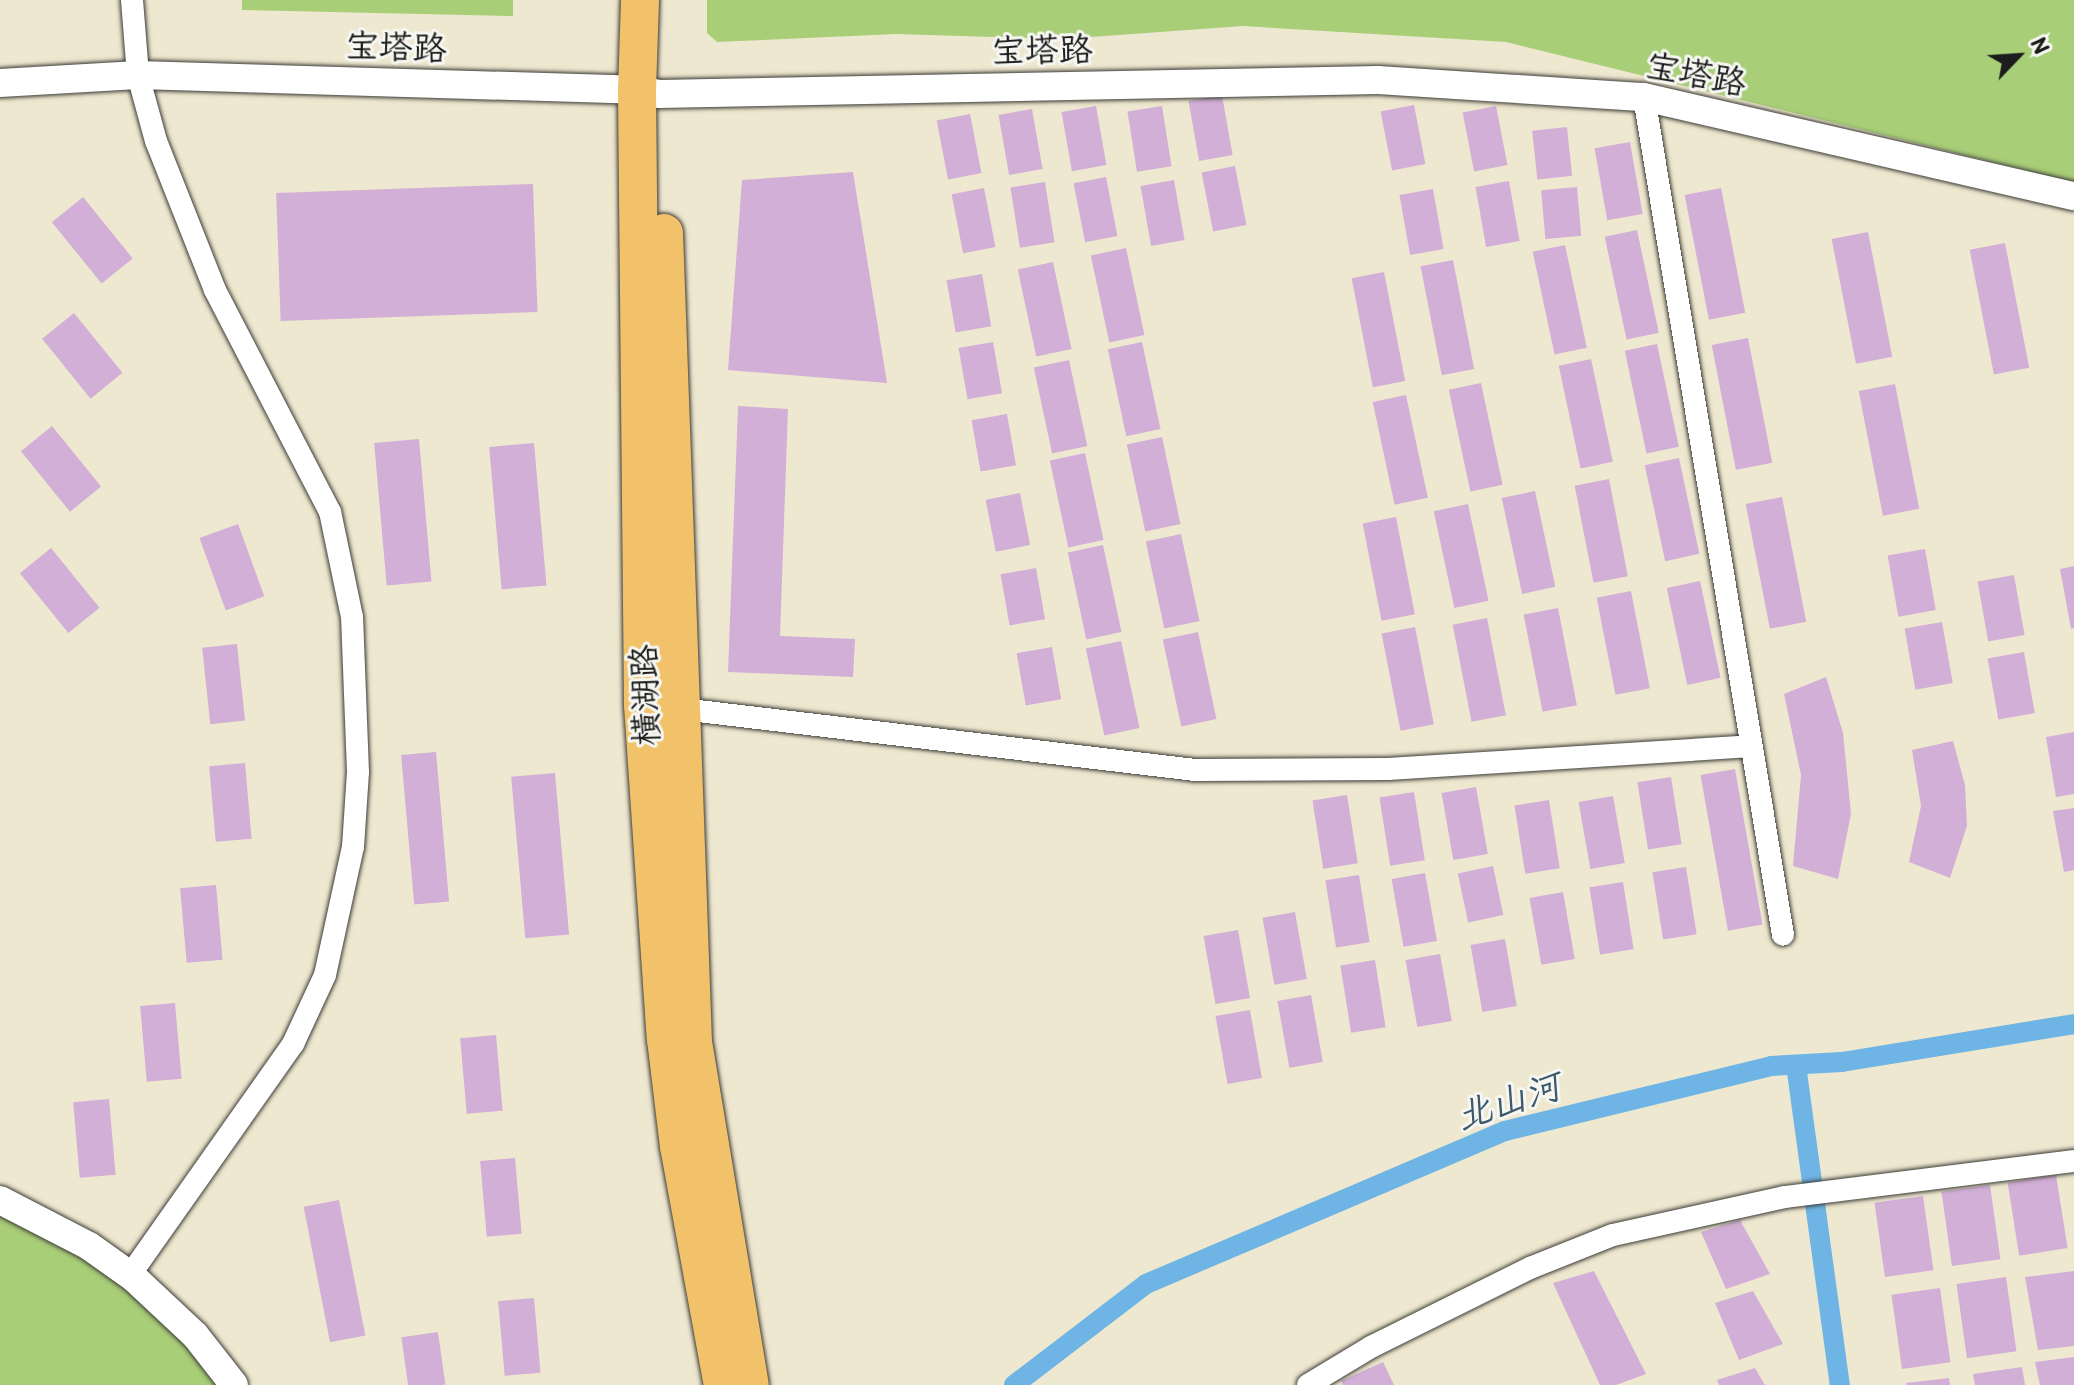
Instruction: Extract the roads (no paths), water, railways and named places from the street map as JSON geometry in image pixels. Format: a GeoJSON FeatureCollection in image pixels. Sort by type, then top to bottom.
{"type":"FeatureCollection","features":[{"type":"Feature","properties":{"kind":"highway","name":"横湖路"},"geometry":{"type":"LineString","coordinates":[[640,0],[648,92],[681,709],[693,1042],[750,1385]]}},
{"type":"Feature","properties":{"kind":"highway","name":"横湖路"},"geometry":{"type":"LineString","coordinates":[[662,0],[648,92],[643,705],[675,1115],[723,1385]]}},
{"type":"Feature","properties":{"kind":"street"},"geometry":{"type":"LineString","coordinates":[[130,1275],[293,1044],[325,975],[353,847],[358,772],[352,617],[330,512],[302,452],[215,290],[156,141],[138,75],[132,0]]}},
{"type":"Feature","properties":{"kind":"street","name":"宝塔路"},"geometry":{"type":"LineString","coordinates":[[0,83],[138,75],[648,92],[1378,80],[1644,97],[2074,196]]}},
{"type":"Feature","properties":{"kind":"street"},"geometry":{"type":"LineString","coordinates":[[1644,97],[1783,935]]}},
{"type":"Feature","properties":{"kind":"street"},"geometry":{"type":"LineString","coordinates":[[643,705],[1195,770],[1388,769],[1751,746]]}},
{"type":"Feature","properties":{"kind":"street"},"geometry":{"type":"LineString","coordinates":[[1308,1385],[1371,1347],[1503,1281],[1613,1235],[1785,1197],[2074,1161]]}},
{"type":"Feature","properties":{"kind":"street"},"geometry":{"type":"LineString","coordinates":[[0,1200],[29,1212],[89,1246],[130,1275],[195,1335],[234,1385]]}},
{"type":"Feature","properties":{"kind":"waterway","name":"北山河"},"geometry":{"type":"LineString","coordinates":[[1014,1385],[1146,1284],[1505,1131],[1771,1066],[1842,1062],[2074,1024]]}},
{"type":"Feature","properties":{"kind":"waterway"},"geometry":{"type":"LineString","coordinates":[[1796,1065],[1840,1385]]}}]}
